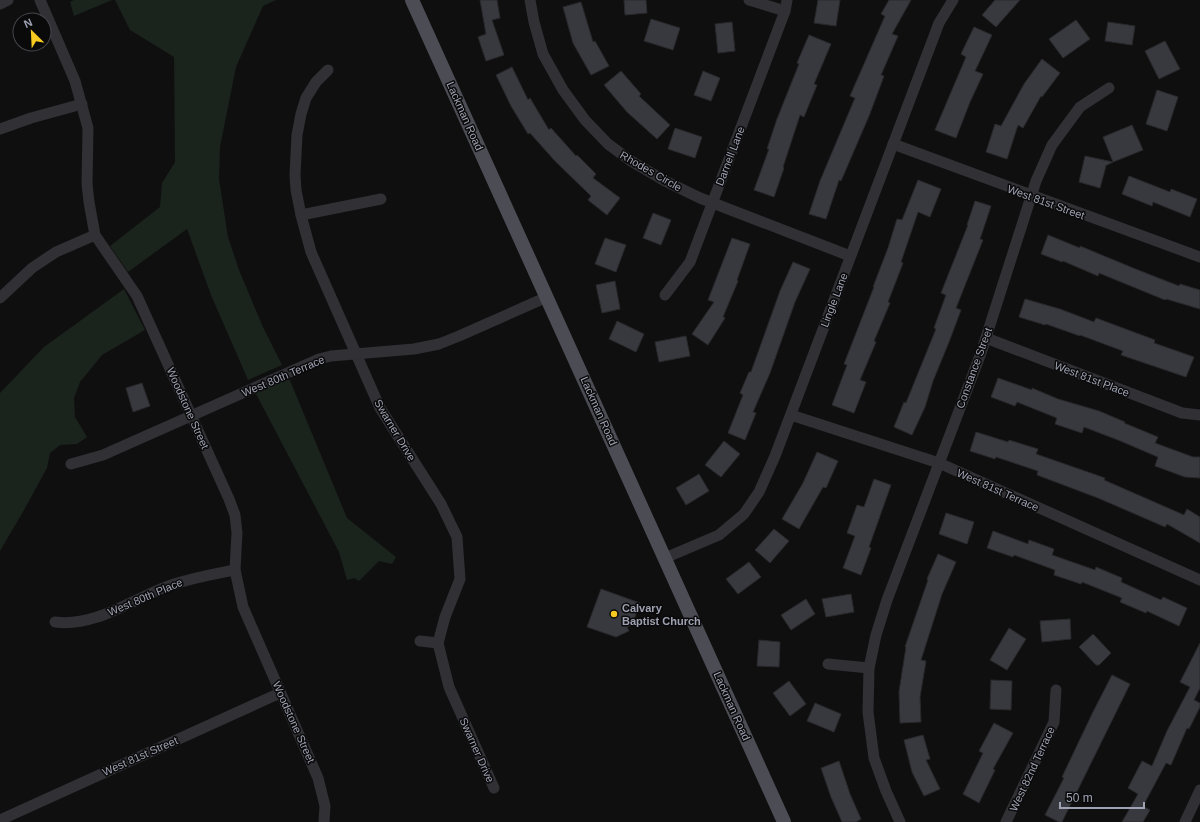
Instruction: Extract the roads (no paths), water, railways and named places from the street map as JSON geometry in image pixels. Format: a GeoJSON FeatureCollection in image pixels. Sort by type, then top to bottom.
{"type":"FeatureCollection","features":[{"type":"Feature","properties":{"kind":"main road","name":"Lackman Road"},"geometry":{"type":"LineString","coordinates":[[412,0],[784,822]]}},
{"type":"Feature","properties":{"kind":"street"},"geometry":{"type":"LineString","coordinates":[[0,4],[8,0]]}},
{"type":"Feature","properties":{"kind":"street","name":"Woodstone Street"},"geometry":{"type":"LineString","coordinates":[[40,0],[75,81],[88,128],[87,184],[95,235],[137,296],[229,499],[235,515],[237,533],[235,570],[243,607],[318,778],[325,806],[324,822]]}},
{"type":"Feature","properties":{"kind":"street","name":"Rhodes Circle"},"geometry":{"type":"LineString","coordinates":[[530,0],[534,22],[543,54],[563,90],[585,120],[608,144],[631,161],[665,181],[713,203],[850,256]]}},
{"type":"Feature","properties":{"kind":"street","name":"Darnell Lane"},"geometry":{"type":"LineString","coordinates":[[665,295],[690,262],[786,5],[749,0]]}},
{"type":"Feature","properties":{"kind":"street","name":"Lingle Lane"},"geometry":{"type":"LineString","coordinates":[[665,558],[719,534],[744,514],[759,492],[791,415],[939,23],[953,0]]}},
{"type":"Feature","properties":{"kind":"street","name":"Swarner Drive"},"geometry":{"type":"LineString","coordinates":[[328,70],[316,82],[306,98],[297,135],[295,175],[296,190],[301,215],[311,252],[380,408],[441,504],[457,537],[460,579],[445,618],[438,642],[449,687],[494,788]]}},
{"type":"Feature","properties":{"kind":"street","name":"Constance Street"},"geometry":{"type":"LineString","coordinates":[[900,822],[886,791],[874,758],[868,712],[869,668],[876,635],[886,600],[986,338],[1036,181],[1052,145],[1080,107],[1109,88]]}},
{"type":"Feature","properties":{"kind":"street"},"geometry":{"type":"LineString","coordinates":[[0,129],[31,118],[82,104]]}},
{"type":"Feature","properties":{"kind":"street","name":"West 81st Street"},"geometry":{"type":"LineString","coordinates":[[893,144],[1200,257]]}},
{"type":"Feature","properties":{"kind":"street"},"geometry":{"type":"LineString","coordinates":[[301,215],[381,199]]}},
{"type":"Feature","properties":{"kind":"street"},"geometry":{"type":"LineString","coordinates":[[0,298],[32,268],[56,252],[95,235]]}},
{"type":"Feature","properties":{"kind":"street","name":"West 80th Terrace"},"geometry":{"type":"LineString","coordinates":[[70,464],[103,455],[319,359],[331,356],[414,349],[439,344],[547,297]]}},
{"type":"Feature","properties":{"kind":"street","name":"West 81st Place"},"geometry":{"type":"LineString","coordinates":[[986,338],[1182,414],[1200,415]]}},
{"type":"Feature","properties":{"kind":"street","name":"West 81st Terrace"},"geometry":{"type":"LineString","coordinates":[[791,415],[939,463],[1200,580]]}},
{"type":"Feature","properties":{"kind":"street","name":"West 80th Place"},"geometry":{"type":"LineString","coordinates":[[56,622],[68,624],[94,618],[163,588],[188,579],[235,570]]}},
{"type":"Feature","properties":{"kind":"street"},"geometry":{"type":"LineString","coordinates":[[420,641],[438,642]]}},
{"type":"Feature","properties":{"kind":"street"},"geometry":{"type":"LineString","coordinates":[[828,664],[869,668]]}},
{"type":"Feature","properties":{"kind":"street","name":"West 82nd Terrace"},"geometry":{"type":"LineString","coordinates":[[1006,822],[1054,722],[1056,690]]}},
{"type":"Feature","properties":{"kind":"street","name":"West 81st Street"},"geometry":{"type":"LineString","coordinates":[[0,820],[280,693]]}},
{"type":"Feature","properties":{"kind":"street"},"geometry":{"type":"LineString","coordinates":[[1185,822],[1200,790]]}},
{"type":"Feature","properties":{"kind":"place","name":"Calvary Baptist Church"},"geometry":{"type":"Point","coordinates":[614,614]}}]}
